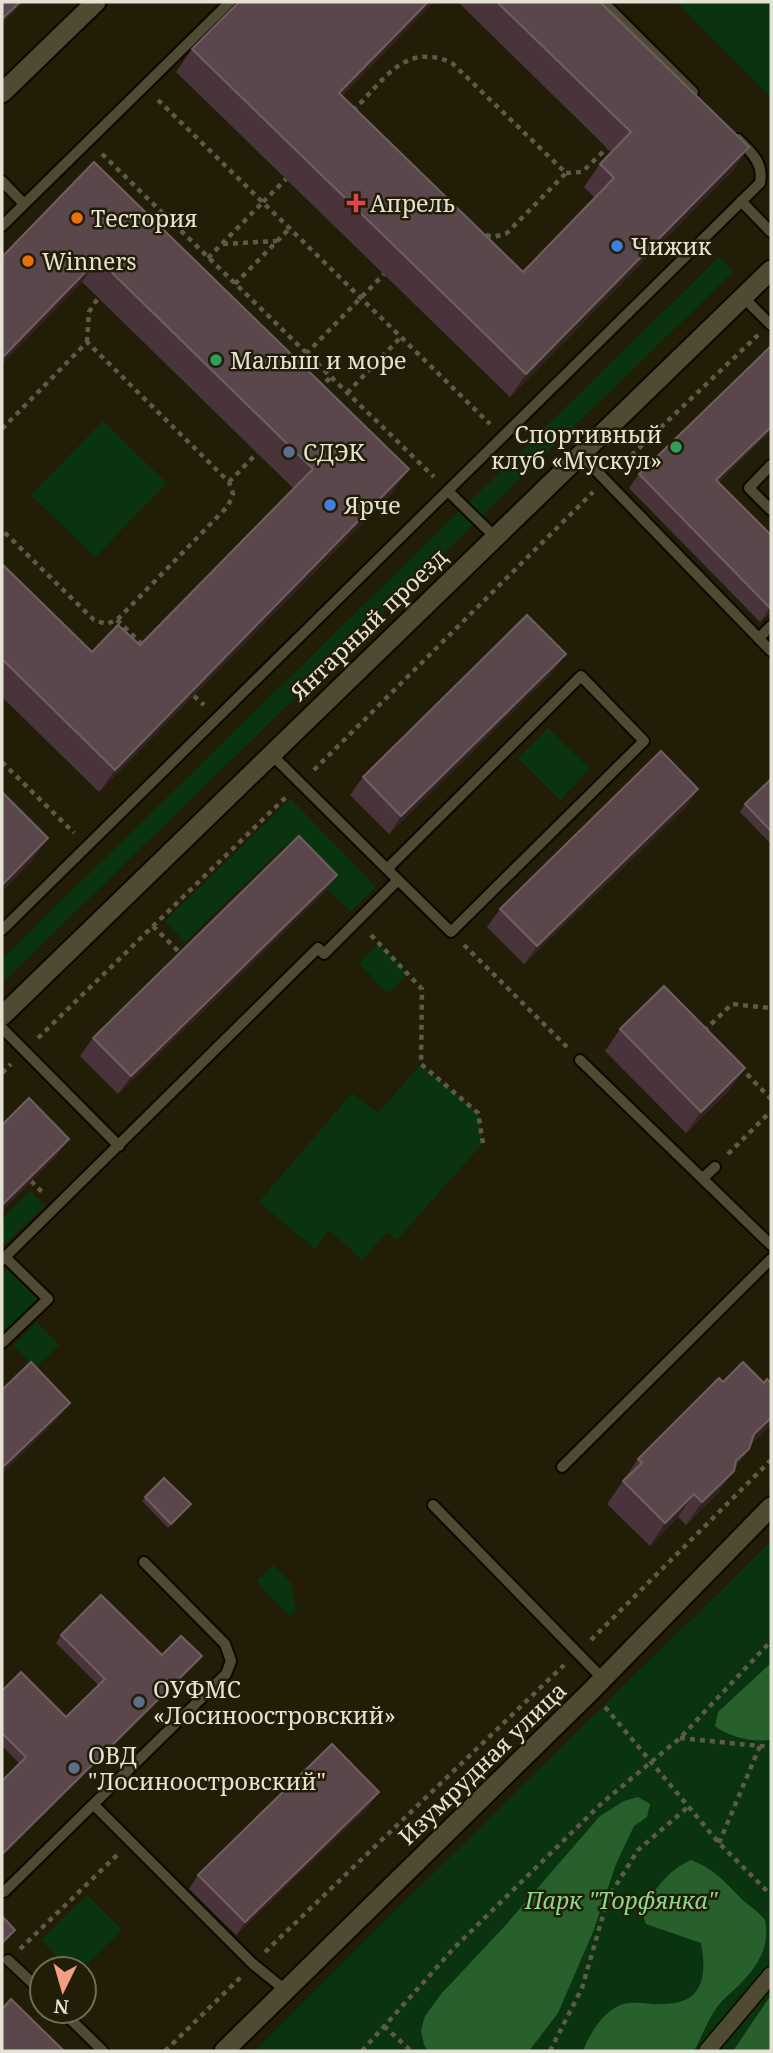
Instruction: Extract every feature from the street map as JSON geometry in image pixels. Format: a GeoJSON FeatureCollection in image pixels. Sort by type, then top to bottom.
{"type":"FeatureCollection","features":[{"type":"Feature","properties":{"kind":"street"},"geometry":{"type":"LineString","coordinates":[[2,93],[96,2]]}},
{"type":"Feature","properties":{"kind":"street","name":"Янтарный проезд"},"geometry":{"type":"LineString","coordinates":[[7,1007],[771,270]]}},
{"type":"Feature","properties":{"kind":"street","name":"Изумрудная улица"},"geometry":{"type":"LineString","coordinates":[[224,2051],[597,1685],[771,1507]]}},
{"type":"Feature","properties":{"kind":"street"},"geometry":{"type":"LineString","coordinates":[[707,2051],[771,1975]]}},
{"type":"Feature","properties":{"kind":"lane"},"geometry":{"type":"LineString","coordinates":[[2,226],[230,2]]}},
{"type":"Feature","properties":{"kind":"lane"},"geometry":{"type":"LineString","coordinates":[[603,2],[705,105]]}},
{"type":"Feature","properties":{"kind":"lane"},"geometry":{"type":"LineString","coordinates":[[2,930],[760,183],[761,169],[751,151],[733,133]]}},
{"type":"Feature","properties":{"kind":"lane"},"geometry":{"type":"LineString","coordinates":[[2,181],[24,204]]}},
{"type":"Feature","properties":{"kind":"lane"},"geometry":{"type":"LineString","coordinates":[[741,201],[771,232]]}},
{"type":"Feature","properties":{"kind":"lane"},"geometry":{"type":"LineString","coordinates":[[743,297],[771,325]]}},
{"type":"Feature","properties":{"kind":"lane"},"geometry":{"type":"LineString","coordinates":[[580,454],[771,651]]}},
{"type":"Feature","properties":{"kind":"lane"},"geometry":{"type":"LineString","coordinates":[[771,465],[749,488],[771,510]]}},
{"type":"Feature","properties":{"kind":"lane"},"geometry":{"type":"LineString","coordinates":[[447,491],[494,536]]}},
{"type":"Feature","properties":{"kind":"lane"},"geometry":{"type":"LineString","coordinates":[[759,638],[771,626]]}},
{"type":"Feature","properties":{"kind":"lane"},"geometry":{"type":"LineString","coordinates":[[270,753],[398,880],[451,932],[644,741],[582,676],[387,869]]}},
{"type":"Feature","properties":{"kind":"lane"},"geometry":{"type":"LineString","coordinates":[[2,1343],[48,1299],[4,1258],[318,948],[324,954],[398,880]]}},
{"type":"Feature","properties":{"kind":"lane"},"geometry":{"type":"LineString","coordinates":[[2,1028],[119,1146]]}},
{"type":"Feature","properties":{"kind":"lane"},"geometry":{"type":"LineString","coordinates":[[580,1060],[771,1245]]}},
{"type":"Feature","properties":{"kind":"lane"},"geometry":{"type":"LineString","coordinates":[[703,1178],[715,1167]]}},
{"type":"Feature","properties":{"kind":"lane"},"geometry":{"type":"LineString","coordinates":[[562,1466],[771,1259]]}},
{"type":"Feature","properties":{"kind":"lane"},"geometry":{"type":"LineString","coordinates":[[433,1505],[597,1685]]}},
{"type":"Feature","properties":{"kind":"lane"},"geometry":{"type":"LineString","coordinates":[[5,1892],[226,1674],[231,1661],[225,1644],[144,1562]]}},
{"type":"Feature","properties":{"kind":"lane"},"geometry":{"type":"LineString","coordinates":[[94,1805],[253,1964],[285,1990]]}},
{"type":"Feature","properties":{"kind":"lane"},"geometry":{"type":"LineString","coordinates":[[8,1960],[28,1979]]}},
{"type":"Feature","properties":{"kind":"lane"},"geometry":{"type":"LineString","coordinates":[[76,2025],[103,2051]]}},
{"type":"Feature","properties":{"kind":"path"},"geometry":{"type":"LineString","coordinates":[[345,119],[399,64],[416,57],[441,58],[452,63],[566,173]]}},
{"type":"Feature","properties":{"kind":"path"},"geometry":{"type":"LineString","coordinates":[[144,86],[503,436]]}},
{"type":"Feature","properties":{"kind":"path"},"geometry":{"type":"LineString","coordinates":[[354,110],[363,120]]}},
{"type":"Feature","properties":{"kind":"path"},"geometry":{"type":"LineString","coordinates":[[89,141],[447,491]]}},
{"type":"Feature","properties":{"kind":"path"},"geometry":{"type":"LineString","coordinates":[[480,234],[494,237],[507,233],[566,173],[582,172],[607,148]]}},
{"type":"Feature","properties":{"kind":"path"},"geometry":{"type":"LineString","coordinates":[[208,258],[286,179]]}},
{"type":"Feature","properties":{"kind":"path"},"geometry":{"type":"LineString","coordinates":[[154,241],[172,223]]}},
{"type":"Feature","properties":{"kind":"path"},"geometry":{"type":"LineString","coordinates":[[235,284],[290,228]]}},
{"type":"Feature","properties":{"kind":"path"},"geometry":{"type":"LineString","coordinates":[[222,244],[278,240]]}},
{"type":"Feature","properties":{"kind":"path"},"geometry":{"type":"LineString","coordinates":[[306,354],[384,274]]}},
{"type":"Feature","properties":{"kind":"path"},"geometry":{"type":"LineString","coordinates":[[2,429],[86,342],[89,313],[98,298]]}},
{"type":"Feature","properties":{"kind":"path"},"geometry":{"type":"LineString","coordinates":[[2,1073],[606,480],[771,325]]}},
{"type":"Feature","properties":{"kind":"path"},"geometry":{"type":"LineString","coordinates":[[347,393],[401,337]]}},
{"type":"Feature","properties":{"kind":"path"},"geometry":{"type":"LineString","coordinates":[[2,530],[94,620],[106,624],[117,620],[229,506],[233,494],[229,482],[86,342]]}},
{"type":"Feature","properties":{"kind":"path"},"geometry":{"type":"LineString","coordinates":[[313,396],[331,377]]}},
{"type":"Feature","properties":{"kind":"path"},"geometry":{"type":"LineString","coordinates":[[229,482],[257,453]]}},
{"type":"Feature","properties":{"kind":"path"},"geometry":{"type":"LineString","coordinates":[[117,620],[144,647]]}},
{"type":"Feature","properties":{"kind":"path"},"geometry":{"type":"LineString","coordinates":[[2,762],[87,846]]}},
{"type":"Feature","properties":{"kind":"path"},"geometry":{"type":"LineString","coordinates":[[358,920],[422,989],[421,1064],[478,1113],[483,1143]]}},
{"type":"Feature","properties":{"kind":"path"},"geometry":{"type":"LineString","coordinates":[[153,926],[179,952]]}},
{"type":"Feature","properties":{"kind":"path"},"geometry":{"type":"LineString","coordinates":[[451,932],[580,1060]]}},
{"type":"Feature","properties":{"kind":"path"},"geometry":{"type":"LineString","coordinates":[[704,1031],[732,1004],[771,1009]]}},
{"type":"Feature","properties":{"kind":"path"},"geometry":{"type":"LineString","coordinates":[[733,1060],[771,1099]]}},
{"type":"Feature","properties":{"kind":"path"},"geometry":{"type":"LineString","coordinates":[[715,1167],[771,1111]]}},
{"type":"Feature","properties":{"kind":"path"},"geometry":{"type":"LineString","coordinates":[[585,1647],[771,1460]]}},
{"type":"Feature","properties":{"kind":"path"},"geometry":{"type":"LineString","coordinates":[[362,2051],[455,1947],[602,1802],[680,1738],[771,1641]]}},
{"type":"Feature","properties":{"kind":"path"},"geometry":{"type":"LineString","coordinates":[[165,2051],[570,1660]]}},
{"type":"Feature","properties":{"kind":"path"},"geometry":{"type":"LineString","coordinates":[[564,1666],[597,1685],[650,1761],[688,1807],[719,1843],[771,1895]]}},
{"type":"Feature","properties":{"kind":"path"},"geometry":{"type":"LineString","coordinates":[[680,1738],[771,1747]]}},
{"type":"Feature","properties":{"kind":"path"},"geometry":{"type":"LineString","coordinates":[[719,1843],[760,1746]]}},
{"type":"Feature","properties":{"kind":"path"},"geometry":{"type":"LineString","coordinates":[[550,2051],[582,1988],[608,1898],[638,1850],[688,1807]]}},
{"type":"Feature","properties":{"kind":"path"},"geometry":{"type":"LineString","coordinates":[[8,1960],[130,1842]]}},
{"type":"Feature","properties":{"kind":"path"},"geometry":{"type":"LineString","coordinates":[[44,1927],[50,1932]]}},
{"type":"Feature","properties":{"kind":"path"},"geometry":{"type":"LineString","coordinates":[[384,2026],[411,2051]]}},
{"type":"Feature","properties":{"kind":"green space"},"geometry":{"type":"Polygon","coordinates":[[[677,2],[771,2],[771,98],[677,2]]]}},
{"type":"Feature","properties":{"kind":"green space"},"geometry":{"type":"Polygon","coordinates":[[[719,257],[733,272],[2,983],[2,959],[719,257]]]}},
{"type":"Feature","properties":{"kind":"green space"},"geometry":{"type":"Polygon","coordinates":[[[103,421],[167,483],[95,557],[31,495],[103,421]]]}},
{"type":"Feature","properties":{"kind":"green space"},"geometry":{"type":"Polygon","coordinates":[[[548,728],[590,769],[560,800],[518,758],[548,728]]]}},
{"type":"Feature","properties":{"kind":"green space"},"geometry":{"type":"Polygon","coordinates":[[[291,799],[376,887],[350,912],[285,845],[185,942],[165,921],[291,799]]]}},
{"type":"Feature","properties":{"kind":"green space"},"geometry":{"type":"Polygon","coordinates":[[[379,944],[408,974],[388,994],[359,963],[379,944]]]}},
{"type":"Feature","properties":{"kind":"green space"},"geometry":{"type":"Polygon","coordinates":[[[421,1064],[478,1113],[483,1143],[397,1240],[387,1232],[362,1260],[329,1230],[315,1249],[259,1202],[352,1093],[378,1113],[421,1064]]]}},
{"type":"Feature","properties":{"kind":"green space"},"geometry":{"type":"Polygon","coordinates":[[[30,1191],[45,1206],[5,1245],[2,1242],[2,1219],[30,1191]]]}},
{"type":"Feature","properties":{"kind":"green space"},"geometry":{"type":"Polygon","coordinates":[[[12,1263],[42,1294],[2,1334],[2,1273],[12,1263]]]}},
{"type":"Feature","properties":{"kind":"green space"},"geometry":{"type":"Polygon","coordinates":[[[37,1322],[59,1345],[35,1368],[13,1345],[37,1322]]]}},
{"type":"Feature","properties":{"kind":"green space","name":"Парк \"Торфянка\""},"geometry":{"type":"Polygon","coordinates":[[[771,1541],[771,2051],[255,2051],[309,1996],[771,1541]]]}},
{"type":"Feature","properties":{"kind":"green space"},"geometry":{"type":"Polygon","coordinates":[[[274,1565],[291,1583],[296,1610],[289,1616],[256,1581],[274,1565]]]}},
{"type":"Feature","properties":{"kind":"green space"},"geometry":{"type":"Polygon","coordinates":[[[771,1663],[771,1740],[742,1738],[715,1726],[718,1712],[771,1663]]]}},
{"type":"Feature","properties":{"kind":"green space"},"geometry":{"type":"Polygon","coordinates":[[[638,1797],[650,1804],[647,1817],[634,1826],[616,1864],[593,1932],[558,2013],[529,2051],[428,2051],[421,2030],[425,2016],[442,1993],[503,1928],[600,1816],[624,1801],[638,1797]]]}},
{"type":"Feature","properties":{"kind":"green space"},"geometry":{"type":"Polygon","coordinates":[[[691,1860],[715,1873],[765,1920],[765,1945],[761,1956],[748,1976],[718,2005],[694,2051],[583,2051],[602,2019],[620,2005],[677,2003],[687,1999],[700,1986],[703,1966],[701,1943],[646,1924],[641,1910],[669,1875],[691,1860]]]}},
{"type":"Feature","properties":{"kind":"green space"},"geometry":{"type":"Polygon","coordinates":[[[87,1895],[122,1930],[96,1955],[55,1955],[41,1940],[87,1895]]]}},
{"type":"Feature","properties":{"kind":"green space"},"geometry":{"type":"Polygon","coordinates":[[[771,1995],[771,2051],[733,2051],[771,1995]]]}},
{"type":"Feature","properties":{"kind":"building"},"geometry":{"type":"Polygon","coordinates":[[[2,2],[20,2],[2,19],[2,2]]]}},
{"type":"Feature","properties":{"kind":"building"},"geometry":{"type":"Polygon","coordinates":[[[239,2],[428,2],[339,93],[523,272],[614,178],[600,164],[631,132],[497,2],[600,2],[749,147],[526,374],[192,49],[239,2]]]}},
{"type":"Feature","properties":{"kind":"building"},"geometry":{"type":"Polygon","coordinates":[[[94,162],[409,469],[115,770],[2,659],[2,564],[92,652],[118,625],[140,645],[313,469],[98,259],[2,358],[2,257],[94,162]]]}},
{"type":"Feature","properties":{"kind":"building"},"geometry":{"type":"Polygon","coordinates":[[[771,346],[771,427],[716,480],[771,535],[770,608],[639,474],[771,346]]]}},
{"type":"Feature","properties":{"kind":"building"},"geometry":{"type":"Polygon","coordinates":[[[527,615],[566,654],[401,816],[363,777],[527,615]]]}},
{"type":"Feature","properties":{"kind":"building"},"geometry":{"type":"Polygon","coordinates":[[[661,751],[698,789],[537,946],[500,909],[661,751]]]}},
{"type":"Feature","properties":{"kind":"building"},"geometry":{"type":"Polygon","coordinates":[[[771,779],[771,831],[745,804],[771,779]]]}},
{"type":"Feature","properties":{"kind":"building"},"geometry":{"type":"Polygon","coordinates":[[[2,792],[48,838],[2,885],[2,792]]]}},
{"type":"Feature","properties":{"kind":"building"},"geometry":{"type":"Polygon","coordinates":[[[299,836],[337,875],[131,1076],[93,1038],[299,836]]]}},
{"type":"Feature","properties":{"kind":"building"},"geometry":{"type":"Polygon","coordinates":[[[664,986],[745,1068],[701,1112],[620,1029],[664,986]]]}},
{"type":"Feature","properties":{"kind":"building"},"geometry":{"type":"Polygon","coordinates":[[[29,1098],[69,1139],[2,1205],[2,1125],[29,1098]]]}},
{"type":"Feature","properties":{"kind":"building"},"geometry":{"type":"Polygon","coordinates":[[[31,1362],[70,1403],[2,1468],[2,1390],[31,1362]]]}},
{"type":"Feature","properties":{"kind":"building"},"geometry":{"type":"Polygon","coordinates":[[[743,1362],[764,1383],[767,1379],[771,1383],[771,1418],[754,1434],[749,1449],[736,1461],[734,1471],[702,1502],[694,1494],[665,1523],[623,1481],[642,1463],[638,1459],[719,1378],[723,1382],[743,1362]]]}},
{"type":"Feature","properties":{"kind":"building"},"geometry":{"type":"Polygon","coordinates":[[[164,1478],[191,1504],[171,1524],[145,1497],[164,1478]]]}},
{"type":"Feature","properties":{"kind":"building"},"geometry":{"type":"Polygon","coordinates":[[[101,1595],[162,1655],[181,1636],[202,1656],[2,1854],[2,1781],[26,1757],[2,1733],[2,1691],[21,1672],[66,1717],[105,1679],[61,1635],[101,1595]]]}},
{"type":"Feature","properties":{"kind":"building"},"geometry":{"type":"Polygon","coordinates":[[[332,1744],[379,1792],[245,1922],[198,1875],[332,1744]]]}},
{"type":"Feature","properties":{"kind":"building"},"geometry":{"type":"Polygon","coordinates":[[[2,1916],[15,1930],[2,1943],[2,1916]]]}},
{"type":"Feature","properties":{"kind":"building"},"geometry":{"type":"Polygon","coordinates":[[[11,1999],[28,2016],[28,2025],[38,2025],[64,2051],[2,2051],[2,2009],[11,1999]]]}},
{"type":"Feature","properties":{"kind":"place","name":"Апрель"},"geometry":{"type":"Point","coordinates":[356,203]}},
{"type":"Feature","properties":{"kind":"place","name":"Тестория"},"geometry":{"type":"Point","coordinates":[77,218]}},
{"type":"Feature","properties":{"kind":"place","name":"Чижик"},"geometry":{"type":"Point","coordinates":[617,246]}},
{"type":"Feature","properties":{"kind":"place","name":"Winners"},"geometry":{"type":"Point","coordinates":[28,261]}},
{"type":"Feature","properties":{"kind":"place","name":"Малыш и море"},"geometry":{"type":"Point","coordinates":[216,360]}},
{"type":"Feature","properties":{"kind":"place","name":"Спортивный клуб «Мускул»"},"geometry":{"type":"Point","coordinates":[676,447]}},
{"type":"Feature","properties":{"kind":"place","name":"СДЭК"},"geometry":{"type":"Point","coordinates":[289,452]}},
{"type":"Feature","properties":{"kind":"place","name":"Ярче"},"geometry":{"type":"Point","coordinates":[330,505]}},
{"type":"Feature","properties":{"kind":"place","name":"ОУФМС «Лосиноостровский»"},"geometry":{"type":"Point","coordinates":[139,1702]}},
{"type":"Feature","properties":{"kind":"place","name":"ОВД \"Лосиноостровский\""},"geometry":{"type":"Point","coordinates":[74,1768]}}]}
